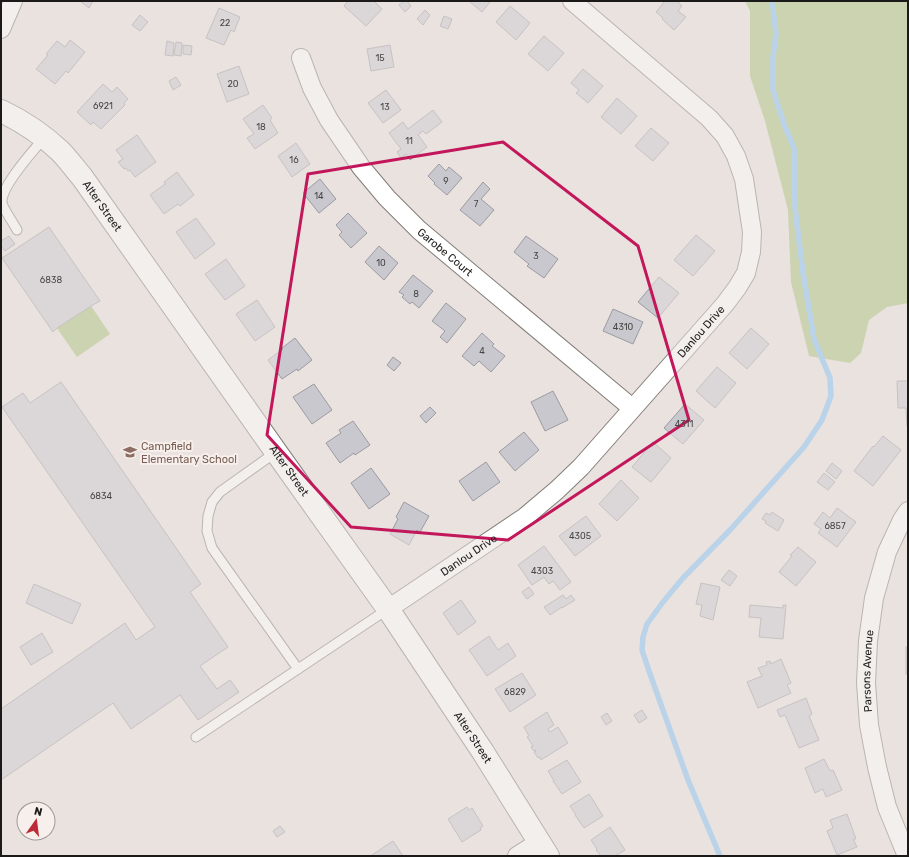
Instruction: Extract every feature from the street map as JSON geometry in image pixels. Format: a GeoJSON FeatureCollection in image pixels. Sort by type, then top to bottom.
{"type":"FeatureCollection","features":[{"type":"Feature","properties":{"kind":"street"},"geometry":{"type":"LineString","coordinates":[[1,29],[13,1]]}},
{"type":"Feature","properties":{"kind":"street","name":"Danlou Drive"},"geometry":{"type":"LineString","coordinates":[[388,609],[530,513],[582,467],[632,408],[725,304],[746,273],[751,252],[752,232],[744,179],[736,156],[725,136],[709,118],[572,1]]}},
{"type":"Feature","properties":{"kind":"street","name":"Garobe Court"},"geometry":{"type":"LineString","coordinates":[[301,58],[312,88],[329,120],[361,167],[387,198],[419,230],[632,408]]}},
{"type":"Feature","properties":{"kind":"street","name":"Alter Street"},"geometry":{"type":"LineString","coordinates":[[1,111],[15,118],[36,132],[60,151],[82,177],[388,609],[483,752],[543,849]]}},
{"type":"Feature","properties":{"kind":"street","name":"Parsons Avenue"},"geometry":{"type":"LineString","coordinates":[[906,856],[888,807],[877,767],[869,725],[866,683],[868,641],[874,598],[887,552],[902,520],[908,511]]}},
{"type":"Feature","properties":{"kind":"street"},"geometry":{"type":"LineString","coordinates":[[517,856],[543,849]]}},
{"type":"Feature","properties":{"kind":"lane"},"geometry":{"type":"LineString","coordinates":[[16,230],[2,203],[4,192],[13,177],[44,138]]}},
{"type":"Feature","properties":{"kind":"lane"},"geometry":{"type":"LineString","coordinates":[[276,452],[220,492],[212,502],[208,516],[208,531],[212,548],[298,670]]}},
{"type":"Feature","properties":{"kind":"lane"},"geometry":{"type":"LineString","coordinates":[[196,737],[388,609]]}},
{"type":"Feature","properties":{"kind":"highlighted area"},"geometry":{"type":"Polygon","coordinates":[[[503,142],[638,246],[689,420],[508,540],[351,527],[267,435],[308,174],[503,142]]]}},
{"type":"Feature","properties":{"kind":"green space"},"geometry":{"type":"Polygon","coordinates":[[[745,1],[908,1],[908,303],[887,307],[869,320],[861,353],[850,363],[809,356],[791,282],[788,210],[765,121],[750,76],[750,11],[745,1]]]}},
{"type":"Feature","properties":{"kind":"green space"},"geometry":{"type":"Polygon","coordinates":[[[91,306],[110,334],[77,357],[57,328],[91,306]]]}},
{"type":"Feature","properties":{"kind":"building"},"geometry":{"type":"Polygon","coordinates":[[[80,1],[93,1],[89,8],[80,1]]]}},
{"type":"Feature","properties":{"kind":"building"},"geometry":{"type":"Polygon","coordinates":[[[348,1],[374,1],[382,9],[366,26],[344,6],[348,1]]]}},
{"type":"Feature","properties":{"kind":"building"},"geometry":{"type":"Polygon","coordinates":[[[404,1],[407,1],[411,6],[405,12],[399,5],[404,1]]]}},
{"type":"Feature","properties":{"kind":"building"},"geometry":{"type":"Polygon","coordinates":[[[469,1],[491,1],[482,12],[469,1]]]}},
{"type":"Feature","properties":{"kind":"building"},"geometry":{"type":"Polygon","coordinates":[[[665,1],[677,1],[682,6],[678,11],[686,17],[674,30],[656,12],[665,1]]]}},
{"type":"Feature","properties":{"kind":"building"},"geometry":{"type":"Polygon","coordinates":[[[510,6],[530,23],[516,40],[496,22],[510,6]]]}},
{"type":"Feature","properties":{"kind":"building"},"geometry":{"type":"Polygon","coordinates":[[[219,8],[240,17],[234,32],[231,30],[224,45],[206,38],[219,8]]]}},
{"type":"Feature","properties":{"kind":"building"},"geometry":{"type":"Polygon","coordinates":[[[425,10],[430,15],[423,25],[417,19],[425,10]]]}},
{"type":"Feature","properties":{"kind":"building"},"geometry":{"type":"Polygon","coordinates":[[[140,15],[148,22],[140,31],[132,25],[140,15]]]}},
{"type":"Feature","properties":{"kind":"building"},"geometry":{"type":"Polygon","coordinates":[[[444,16],[452,19],[448,29],[440,26],[444,16]]]}},
{"type":"Feature","properties":{"kind":"building"},"geometry":{"type":"Polygon","coordinates":[[[544,36],[564,53],[548,71],[528,54],[544,36]]]}},
{"type":"Feature","properties":{"kind":"building"},"geometry":{"type":"Polygon","coordinates":[[[70,40],[85,52],[68,73],[66,71],[55,84],[36,69],[57,41],[65,47],[70,40]]]}},
{"type":"Feature","properties":{"kind":"building"},"geometry":{"type":"Polygon","coordinates":[[[167,41],[174,43],[173,56],[165,55],[167,41]]]}},
{"type":"Feature","properties":{"kind":"building"},"geometry":{"type":"Polygon","coordinates":[[[176,42],[182,43],[181,56],[174,55],[176,42]]]}},
{"type":"Feature","properties":{"kind":"building"},"geometry":{"type":"Polygon","coordinates":[[[183,45],[192,46],[191,55],[183,54],[183,45]]]}},
{"type":"Feature","properties":{"kind":"building"},"geometry":{"type":"Polygon","coordinates":[[[390,45],[394,67],[371,71],[367,49],[390,45]]]}},
{"type":"Feature","properties":{"kind":"building"},"geometry":{"type":"Polygon","coordinates":[[[239,66],[249,94],[227,102],[217,74],[239,66]]]}},
{"type":"Feature","properties":{"kind":"building"},"geometry":{"type":"Polygon","coordinates":[[[583,69],[603,86],[588,103],[576,93],[579,90],[571,83],[583,69]]]}},
{"type":"Feature","properties":{"kind":"building"},"geometry":{"type":"Polygon","coordinates":[[[176,77],[181,85],[173,90],[169,81],[176,77]]]}},
{"type":"Feature","properties":{"kind":"building"},"geometry":{"type":"Polygon","coordinates":[[[103,84],[112,92],[117,87],[128,99],[124,103],[125,105],[101,129],[93,122],[91,125],[77,112],[103,84]]]}},
{"type":"Feature","properties":{"kind":"building"},"geometry":{"type":"Polygon","coordinates":[[[386,90],[401,110],[383,123],[368,103],[386,90]]]}},
{"type":"Feature","properties":{"kind":"building"},"geometry":{"type":"Polygon","coordinates":[[[617,98],[637,116],[621,134],[601,117],[617,98]]]}},
{"type":"Feature","properties":{"kind":"building"},"geometry":{"type":"Polygon","coordinates":[[[263,105],[272,118],[270,120],[278,133],[255,149],[247,138],[254,134],[243,119],[263,105]]]}},
{"type":"Feature","properties":{"kind":"building"},"geometry":{"type":"Polygon","coordinates":[[[433,110],[442,122],[426,134],[423,131],[418,135],[427,147],[410,160],[406,154],[401,158],[397,152],[401,149],[389,133],[403,122],[408,129],[433,110]]]}},
{"type":"Feature","properties":{"kind":"building"},"geometry":{"type":"Polygon","coordinates":[[[651,128],[669,143],[653,161],[635,146],[651,128]]]}},
{"type":"Feature","properties":{"kind":"building"},"geometry":{"type":"Polygon","coordinates":[[[137,135],[156,162],[135,177],[130,170],[128,171],[126,168],[124,169],[118,162],[123,159],[116,150],[137,135]]]}},
{"type":"Feature","properties":{"kind":"building"},"geometry":{"type":"Polygon","coordinates":[[[296,143],[310,164],[292,177],[278,156],[296,143]]]}},
{"type":"Feature","properties":{"kind":"building"},"geometry":{"type":"Polygon","coordinates":[[[439,164],[446,171],[449,167],[462,178],[447,195],[434,184],[435,183],[428,176],[439,164]]]}},
{"type":"Feature","properties":{"kind":"building"},"geometry":{"type":"Polygon","coordinates":[[[177,172],[194,195],[180,206],[178,204],[164,214],[150,195],[165,184],[164,182],[177,172]]]}},
{"type":"Feature","properties":{"kind":"building"},"geometry":{"type":"Polygon","coordinates":[[[320,179],[336,199],[319,213],[303,193],[320,179]]]}},
{"type":"Feature","properties":{"kind":"building"},"geometry":{"type":"Polygon","coordinates":[[[483,182],[490,189],[481,199],[494,210],[480,226],[460,210],[483,182]]]}},
{"type":"Feature","properties":{"kind":"building"},"geometry":{"type":"Polygon","coordinates":[[[348,213],[367,233],[351,248],[339,235],[342,232],[336,225],[348,213]]]}},
{"type":"Feature","properties":{"kind":"building"},"geometry":{"type":"Polygon","coordinates":[[[196,218],[215,244],[195,259],[176,232],[196,218]]]}},
{"type":"Feature","properties":{"kind":"building"},"geometry":{"type":"Polygon","coordinates":[[[49,227],[100,301],[53,332],[2,258],[49,227]]]}},
{"type":"Feature","properties":{"kind":"building"},"geometry":{"type":"Polygon","coordinates":[[[696,235],[715,251],[693,276],[674,260],[696,235]]]}},
{"type":"Feature","properties":{"kind":"building"},"geometry":{"type":"Polygon","coordinates":[[[9,236],[15,244],[5,251],[1,246],[1,241],[9,236]]]}},
{"type":"Feature","properties":{"kind":"building"},"geometry":{"type":"Polygon","coordinates":[[[526,236],[558,259],[544,278],[527,266],[529,264],[514,252],[526,236]]]}},
{"type":"Feature","properties":{"kind":"building"},"geometry":{"type":"Polygon","coordinates":[[[379,246],[398,263],[384,280],[365,262],[379,246]]]}},
{"type":"Feature","properties":{"kind":"building"},"geometry":{"type":"Polygon","coordinates":[[[226,259],[245,286],[225,300],[205,274],[226,259]]]}},
{"type":"Feature","properties":{"kind":"building"},"geometry":{"type":"Polygon","coordinates":[[[413,275],[433,291],[419,308],[412,302],[410,304],[402,297],[404,295],[399,292],[413,275]]]}},
{"type":"Feature","properties":{"kind":"building"},"geometry":{"type":"Polygon","coordinates":[[[659,277],[679,293],[658,318],[638,302],[659,277]]]}},
{"type":"Feature","properties":{"kind":"building"},"geometry":{"type":"Polygon","coordinates":[[[257,300],[275,327],[255,341],[236,314],[257,300]]]}},
{"type":"Feature","properties":{"kind":"building"},"geometry":{"type":"Polygon","coordinates":[[[446,303],[466,319],[447,343],[440,337],[445,331],[432,321],[446,303]]]}},
{"type":"Feature","properties":{"kind":"building"},"geometry":{"type":"Polygon","coordinates":[[[613,309],[643,322],[633,344],[603,331],[613,309]]]}},
{"type":"Feature","properties":{"kind":"building"},"geometry":{"type":"Polygon","coordinates":[[[751,328],[769,344],[747,369],[729,353],[751,328]]]}},
{"type":"Feature","properties":{"kind":"building"},"geometry":{"type":"Polygon","coordinates":[[[482,333],[494,344],[492,346],[505,356],[491,372],[479,361],[474,366],[462,356],[482,333]]]}},
{"type":"Feature","properties":{"kind":"building"},"geometry":{"type":"Polygon","coordinates":[[[295,338],[312,360],[298,371],[297,369],[282,379],[268,360],[295,338]]]}},
{"type":"Feature","properties":{"kind":"building"},"geometry":{"type":"Polygon","coordinates":[[[393,357],[401,363],[394,371],[387,365],[393,357]]]}},
{"type":"Feature","properties":{"kind":"building"},"geometry":{"type":"Polygon","coordinates":[[[717,367],[736,383],[715,408],[696,391],[717,367]]]}},
{"type":"Feature","properties":{"kind":"building"},"geometry":{"type":"Polygon","coordinates":[[[897,381],[908,381],[908,426],[906,408],[898,408],[897,381]]]}},
{"type":"Feature","properties":{"kind":"building"},"geometry":{"type":"Polygon","coordinates":[[[61,382],[201,584],[190,592],[228,647],[200,666],[217,689],[230,680],[239,692],[198,720],[180,695],[131,729],[113,703],[1,780],[1,709],[125,623],[136,640],[155,627],[2,407],[23,393],[30,403],[61,382]]]}},
{"type":"Feature","properties":{"kind":"building"},"geometry":{"type":"Polygon","coordinates":[[[314,384],[332,410],[312,424],[293,397],[314,384]]]}},
{"type":"Feature","properties":{"kind":"building"},"geometry":{"type":"Polygon","coordinates":[[[553,391],[568,420],[545,431],[531,402],[553,391]]]}},
{"type":"Feature","properties":{"kind":"building"},"geometry":{"type":"Polygon","coordinates":[[[685,404],[704,420],[683,444],[664,428],[685,404]]]}},
{"type":"Feature","properties":{"kind":"building"},"geometry":{"type":"Polygon","coordinates":[[[430,407],[436,413],[426,423],[420,416],[430,407]]]}},
{"type":"Feature","properties":{"kind":"building"},"geometry":{"type":"Polygon","coordinates":[[[353,421],[370,445],[355,455],[354,453],[340,463],[326,443],[341,433],[339,430],[353,421]]]}},
{"type":"Feature","properties":{"kind":"building"},"geometry":{"type":"Polygon","coordinates":[[[524,432],[539,450],[515,471],[499,452],[524,432]]]}},
{"type":"Feature","properties":{"kind":"building"},"geometry":{"type":"Polygon","coordinates":[[[883,436],[901,450],[873,486],[854,471],[873,446],[874,447],[883,436]]]}},
{"type":"Feature","properties":{"kind":"building"},"geometry":{"type":"Polygon","coordinates":[[[653,442],[671,458],[651,482],[632,467],[653,442]]]}},
{"type":"Feature","properties":{"kind":"building"},"geometry":{"type":"Polygon","coordinates":[[[486,462],[500,482],[473,501],[459,481],[486,462]]]}},
{"type":"Feature","properties":{"kind":"building"},"geometry":{"type":"Polygon","coordinates":[[[832,463],[842,471],[836,479],[826,471],[832,463]]]}},
{"type":"Feature","properties":{"kind":"building"},"geometry":{"type":"Polygon","coordinates":[[[371,468],[390,494],[369,509],[351,483],[371,468]]]}},
{"type":"Feature","properties":{"kind":"building"},"geometry":{"type":"Polygon","coordinates":[[[824,473],[835,482],[828,490],[817,482],[824,473]]]}},
{"type":"Feature","properties":{"kind":"building"},"geometry":{"type":"Polygon","coordinates":[[[621,480],[639,498],[617,521],[599,504],[621,480]]]}},
{"type":"Feature","properties":{"kind":"building"},"geometry":{"type":"Polygon","coordinates":[[[404,502],[429,516],[420,532],[417,530],[409,545],[390,534],[398,519],[396,517],[404,502]]]}},
{"type":"Feature","properties":{"kind":"building"},"geometry":{"type":"Polygon","coordinates":[[[837,508],[856,522],[837,547],[818,533],[821,529],[814,524],[823,512],[830,518],[837,508]]]}},
{"type":"Feature","properties":{"kind":"building"},"geometry":{"type":"Polygon","coordinates":[[[772,512],[784,520],[778,531],[765,523],[766,521],[762,519],[766,513],[770,515],[772,512]]]}},
{"type":"Feature","properties":{"kind":"building"},"geometry":{"type":"Polygon","coordinates":[[[586,516],[601,536],[575,556],[559,536],[586,516]]]}},
{"type":"Feature","properties":{"kind":"building"},"geometry":{"type":"Polygon","coordinates":[[[544,546],[571,582],[560,590],[553,581],[549,584],[544,577],[532,585],[518,565],[544,546]]]}},
{"type":"Feature","properties":{"kind":"building"},"geometry":{"type":"Polygon","coordinates":[[[798,547],[816,562],[796,586],[779,572],[792,556],[790,555],[798,547]]]}},
{"type":"Feature","properties":{"kind":"building"},"geometry":{"type":"Polygon","coordinates":[[[729,570],[737,576],[730,586],[721,580],[729,570]]]}},
{"type":"Feature","properties":{"kind":"building"},"geometry":{"type":"Polygon","coordinates":[[[701,583],[720,587],[713,620],[700,616],[702,605],[696,604],[701,583]]]}},
{"type":"Feature","properties":{"kind":"building"},"geometry":{"type":"Polygon","coordinates":[[[34,584],[81,604],[72,624],[26,603],[34,584]]]}},
{"type":"Feature","properties":{"kind":"building"},"geometry":{"type":"Polygon","coordinates":[[[529,587],[534,594],[527,599],[522,592],[529,587]]]}},
{"type":"Feature","properties":{"kind":"building"},"geometry":{"type":"Polygon","coordinates":[[[563,595],[566,599],[571,595],[575,600],[550,615],[544,607],[563,595]]]}},
{"type":"Feature","properties":{"kind":"building"},"geometry":{"type":"Polygon","coordinates":[[[461,600],[476,622],[458,635],[443,613],[461,600]]]}},
{"type":"Feature","properties":{"kind":"building"},"geometry":{"type":"Polygon","coordinates":[[[750,605],[783,608],[783,605],[786,605],[783,639],[759,637],[761,618],[749,617],[750,605]]]}},
{"type":"Feature","properties":{"kind":"building"},"geometry":{"type":"Polygon","coordinates":[[[42,633],[53,652],[31,665],[20,647],[42,633]]]}},
{"type":"Feature","properties":{"kind":"building"},"geometry":{"type":"Polygon","coordinates":[[[489,636],[498,650],[508,643],[516,656],[487,676],[469,650],[489,636]]]}},
{"type":"Feature","properties":{"kind":"building"},"geometry":{"type":"Polygon","coordinates":[[[906,647],[908,647],[908,674],[906,674],[906,647]]]}},
{"type":"Feature","properties":{"kind":"building"},"geometry":{"type":"Polygon","coordinates":[[[781,659],[791,683],[787,685],[791,693],[758,708],[747,682],[762,676],[758,668],[767,665],[766,662],[770,661],[771,664],[781,659]]]}},
{"type":"Feature","properties":{"kind":"building"},"geometry":{"type":"Polygon","coordinates":[[[522,673],[536,695],[510,712],[495,689],[522,673]]]}},
{"type":"Feature","properties":{"kind":"building"},"geometry":{"type":"Polygon","coordinates":[[[806,698],[812,714],[809,716],[819,740],[799,748],[785,715],[780,717],[777,710],[806,698]]]}},
{"type":"Feature","properties":{"kind":"building"},"geometry":{"type":"Polygon","coordinates":[[[642,710],[647,718],[639,723],[634,715],[642,710]]]}},
{"type":"Feature","properties":{"kind":"building"},"geometry":{"type":"Polygon","coordinates":[[[547,712],[554,725],[548,729],[550,732],[558,727],[568,743],[541,760],[540,757],[538,758],[534,752],[536,751],[534,751],[531,747],[533,746],[527,737],[529,736],[524,727],[547,712]]]}},
{"type":"Feature","properties":{"kind":"building"},"geometry":{"type":"Polygon","coordinates":[[[607,713],[612,721],[606,725],[601,717],[607,713]]]}},
{"type":"Feature","properties":{"kind":"building"},"geometry":{"type":"Polygon","coordinates":[[[824,759],[830,771],[833,770],[842,790],[826,797],[823,789],[815,793],[805,768],[824,759]]]}},
{"type":"Feature","properties":{"kind":"building"},"geometry":{"type":"Polygon","coordinates":[[[567,760],[581,782],[562,794],[548,771],[567,760]]]}},
{"type":"Feature","properties":{"kind":"building"},"geometry":{"type":"Polygon","coordinates":[[[589,794],[603,816],[584,828],[570,806],[589,794]]]}},
{"type":"Feature","properties":{"kind":"building"},"geometry":{"type":"Polygon","coordinates":[[[467,807],[469,810],[472,808],[483,826],[480,828],[481,830],[462,842],[448,819],[467,807]]]}},
{"type":"Feature","properties":{"kind":"building"},"geometry":{"type":"Polygon","coordinates":[[[847,814],[856,839],[853,839],[857,847],[837,855],[827,831],[833,828],[830,820],[847,814]]]}},
{"type":"Feature","properties":{"kind":"building"},"geometry":{"type":"Polygon","coordinates":[[[280,826],[285,832],[277,837],[273,831],[280,826]]]}},
{"type":"Feature","properties":{"kind":"building"},"geometry":{"type":"Polygon","coordinates":[[[610,827],[625,850],[615,856],[601,856],[591,840],[610,827]]]}},
{"type":"Feature","properties":{"kind":"building"},"geometry":{"type":"Polygon","coordinates":[[[393,841],[403,856],[372,855],[393,841]]]}},
{"type":"Feature","properties":{"kind":"waterway"},"geometry":{"type":"LineString","coordinates":[[720,856],[688,780],[642,650],[643,637],[647,624],[663,602],[683,578],[731,529],[804,447],[822,420],[831,396],[830,378],[814,339],[803,273],[795,208],[794,148],[785,127],[773,90],[773,57],[776,34],[772,1]]}},
{"type":"Feature","properties":{"kind":"place","name":"Campfield Elementary School"},"geometry":{"type":"Point","coordinates":[130,452]}}]}
